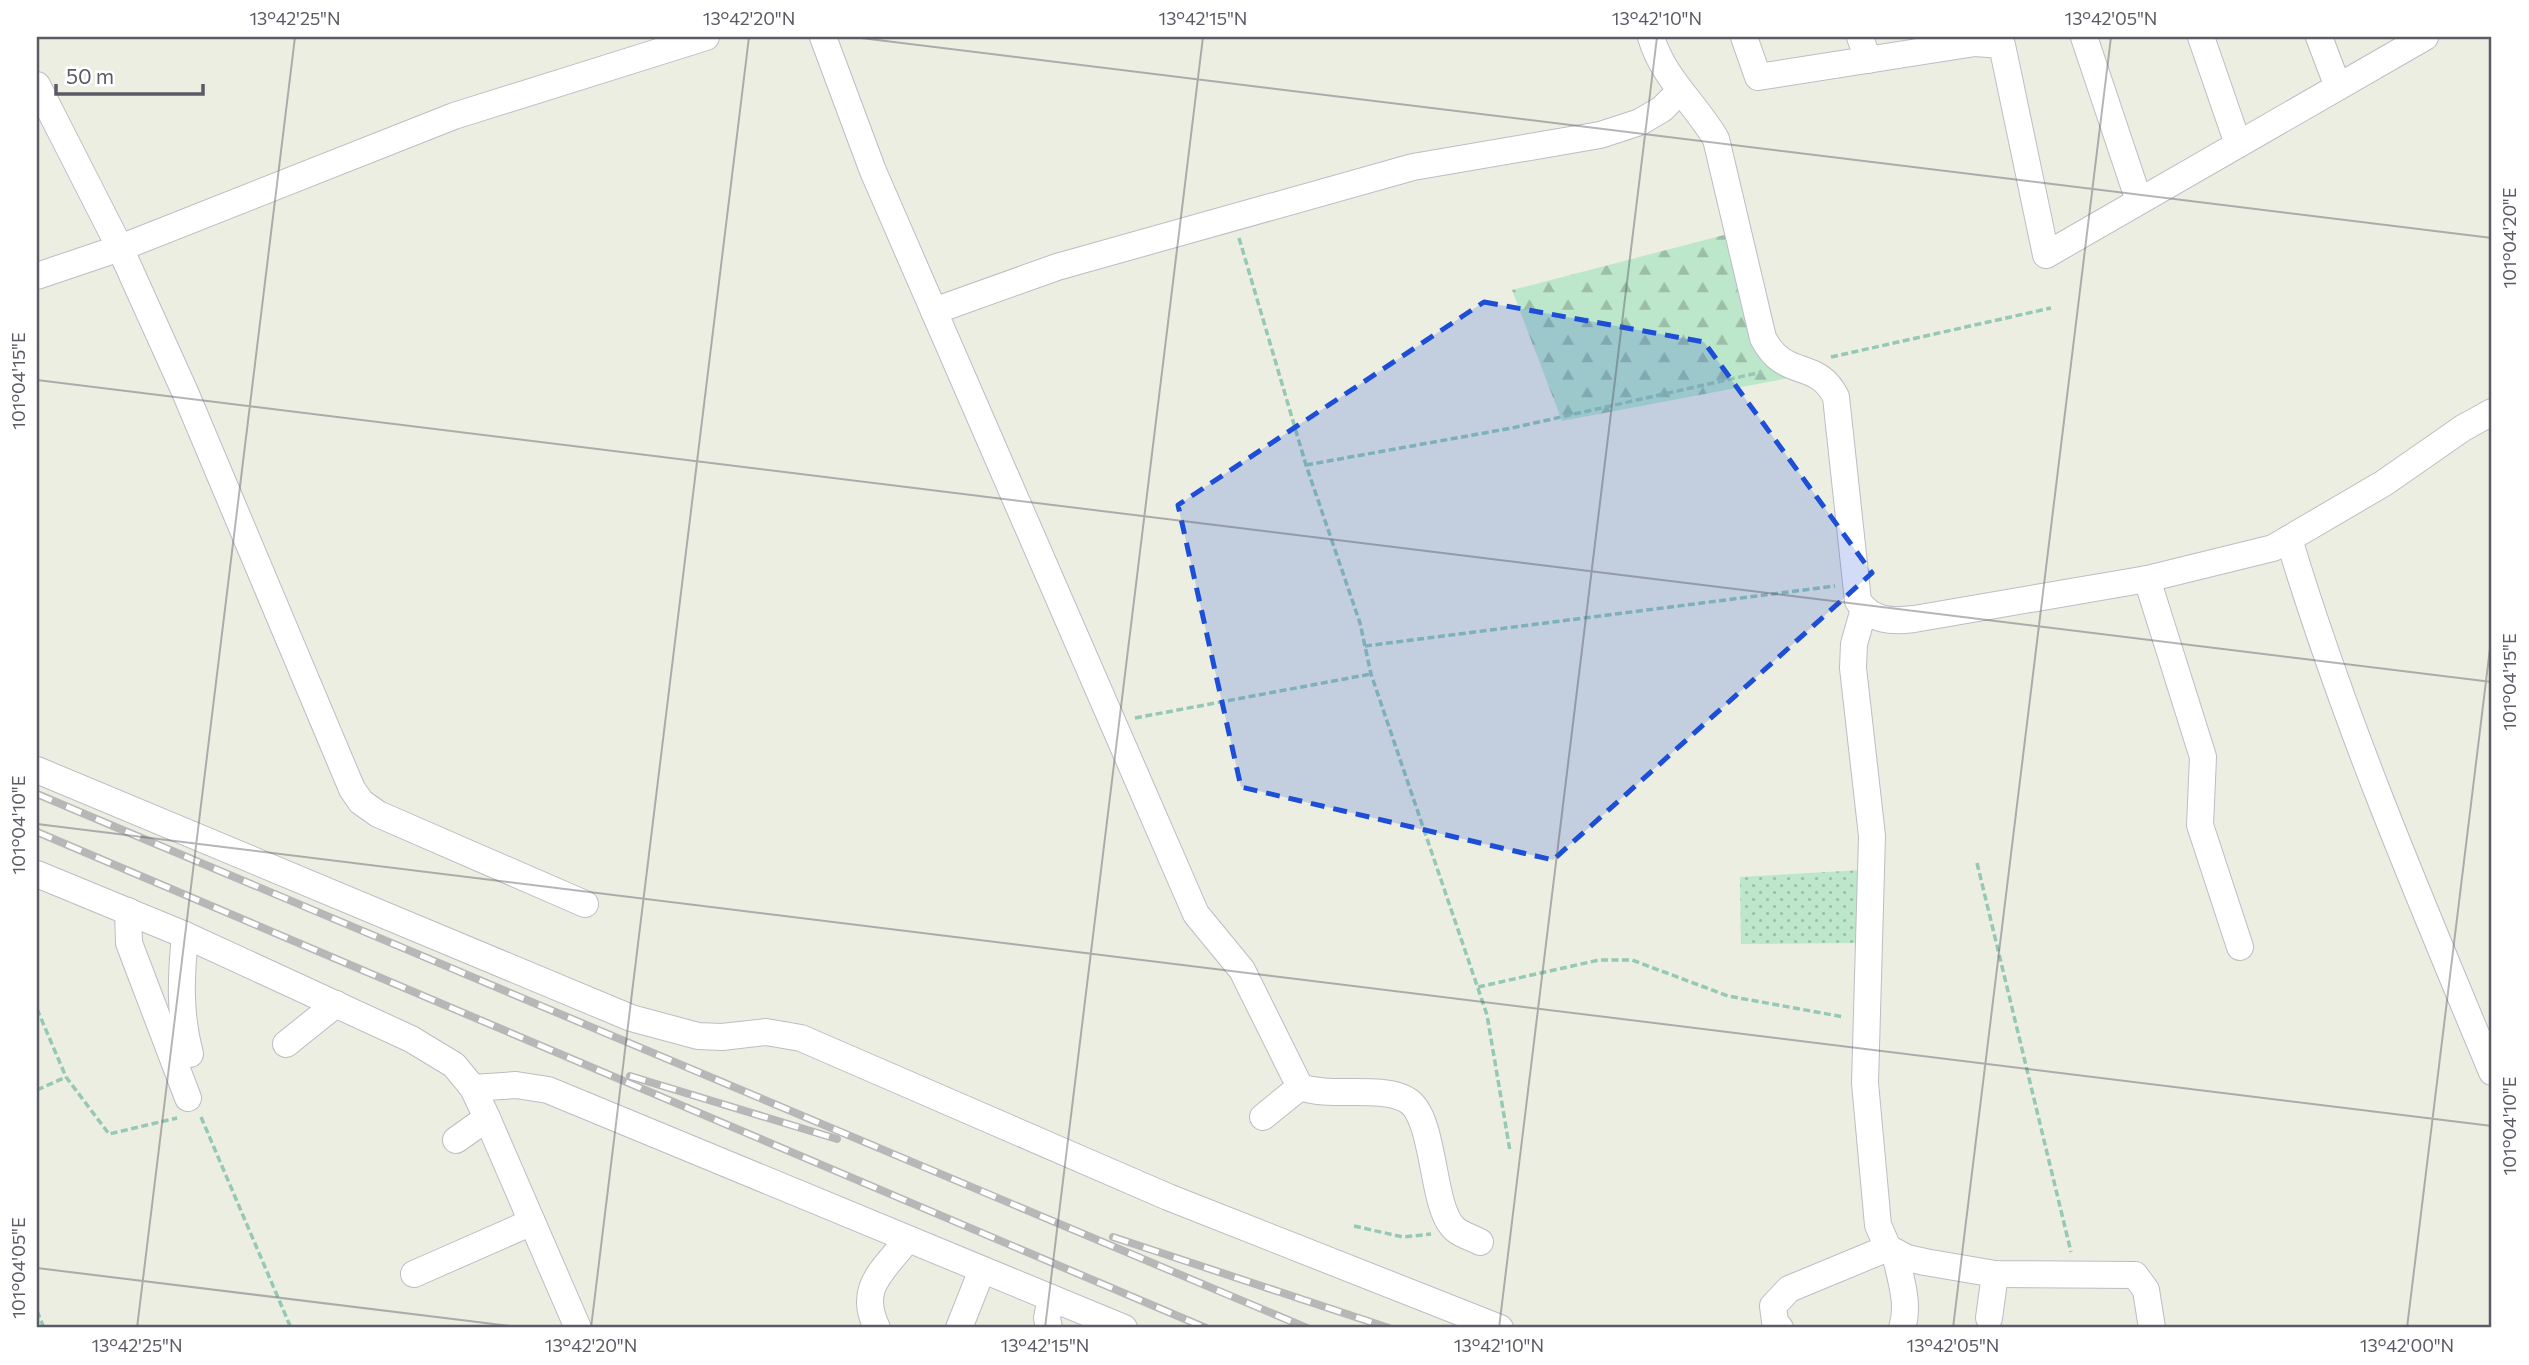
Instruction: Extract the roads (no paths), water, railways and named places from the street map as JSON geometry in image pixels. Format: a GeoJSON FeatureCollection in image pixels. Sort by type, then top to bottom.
{"type":"FeatureCollection","features":[{"type":"Feature","properties":{"kind":"street"},"geometry":{"type":"LineString","coordinates":[[37,276],[120,248],[454,116],[706,37]]}},
{"type":"Feature","properties":{"kind":"street"},"geometry":{"type":"LineString","coordinates":[[823,37],[873,171],[1196,914],[1242,971],[1300,1087]]}},
{"type":"Feature","properties":{"kind":"street"},"geometry":{"type":"LineString","coordinates":[[1651,37],[1665,72],[1679,92],[1702,116],[1716,139],[1763,338],[1772,354],[1791,366],[1820,376],[1829,383],[1836,397],[1858,601],[1864,609],[1879,619],[1896,621],[2147,579],[2257,553],[2289,539],[2384,483],[2463,428],[2492,412]]}},
{"type":"Feature","properties":{"kind":"street"},"geometry":{"type":"LineString","coordinates":[[1744,37],[1758,77],[1864,49],[1974,40],[2002,45],[2046,255],[2425,37]]}},
{"type":"Feature","properties":{"kind":"street"},"geometry":{"type":"LineString","coordinates":[[2084,37],[2139,201]]}},
{"type":"Feature","properties":{"kind":"street"},"geometry":{"type":"LineString","coordinates":[[2201,37],[2238,144]]}},
{"type":"Feature","properties":{"kind":"street"},"geometry":{"type":"LineString","coordinates":[[2319,37],[2337,87]]}},
{"type":"Feature","properties":{"kind":"street"},"geometry":{"type":"LineString","coordinates":[[37,85],[120,248],[242,521],[352,789],[361,802],[378,814],[586,904]]}},
{"type":"Feature","properties":{"kind":"street"},"geometry":{"type":"LineString","coordinates":[[934,311],[1057,267],[1413,167],[1600,135],[1640,122],[1661,109],[1679,92]]}},
{"type":"Feature","properties":{"kind":"street"},"geometry":{"type":"LineString","coordinates":[[2289,539],[2307,597],[2408,874],[2492,1072]]}},
{"type":"Feature","properties":{"kind":"street"},"geometry":{"type":"LineString","coordinates":[[2147,579],[2203,757],[2200,825],[2241,947]]}},
{"type":"Feature","properties":{"kind":"street"},"geometry":{"type":"LineString","coordinates":[[1864,609],[1854,644],[1853,668],[1872,836],[1865,1083],[1878,1225],[1891,1250],[1905,1296],[1902,1328]]}},
{"type":"Feature","properties":{"kind":"street"},"geometry":{"type":"LineString","coordinates":[[37,769],[631,1018],[698,1036],[722,1037],[766,1032],[801,1038],[1168,1197],[1500,1328]]}},
{"type":"Feature","properties":{"kind":"street"},"geometry":{"type":"LineString","coordinates":[[37,874],[184,935],[335,1004],[434,1052],[454,1065],[473,1088],[578,1328]]}},
{"type":"Feature","properties":{"kind":"street"},"geometry":{"type":"LineString","coordinates":[[128,911],[129,943],[191,1108]]}},
{"type":"Feature","properties":{"kind":"street"},"geometry":{"type":"LineString","coordinates":[[184,935],[180,989],[183,1028],[190,1054]]}},
{"type":"Feature","properties":{"kind":"street"},"geometry":{"type":"LineString","coordinates":[[286,1044],[335,1004]]}},
{"type":"Feature","properties":{"kind":"street"},"geometry":{"type":"LineString","coordinates":[[473,1088],[516,1085],[548,1090],[1124,1328]]}},
{"type":"Feature","properties":{"kind":"street"},"geometry":{"type":"LineString","coordinates":[[1263,1117],[1300,1087]]}},
{"type":"Feature","properties":{"kind":"street"},"geometry":{"type":"LineString","coordinates":[[1300,1087],[1322,1092],[1405,1098],[1413,1105],[1432,1157],[1446,1219],[1453,1229],[1480,1242]]}},
{"type":"Feature","properties":{"kind":"street"},"geometry":{"type":"LineString","coordinates":[[456,1140],[487,1118]]}},
{"type":"Feature","properties":{"kind":"street"},"geometry":{"type":"LineString","coordinates":[[414,1274],[532,1222]]}},
{"type":"Feature","properties":{"kind":"street"},"geometry":{"type":"LineString","coordinates":[[877,1328],[869,1312],[867,1298],[874,1282],[907,1240]]}},
{"type":"Feature","properties":{"kind":"street"},"geometry":{"type":"LineString","coordinates":[[1780,1328],[1775,1322],[1773,1306],[1788,1289],[1891,1250],[1925,1262],[1995,1274],[2135,1275],[2146,1290],[2152,1328]]}},
{"type":"Feature","properties":{"kind":"street"},"geometry":{"type":"LineString","coordinates":[[959,1328],[982,1270]]}},
{"type":"Feature","properties":{"kind":"street"},"geometry":{"type":"LineString","coordinates":[[1989,1318],[1995,1274]]}},
{"type":"Feature","properties":{"kind":"street"},"geometry":{"type":"LineString","coordinates":[[1049,1328],[1047,1318],[1051,1298]]}},
{"type":"Feature","properties":{"kind":"railway"},"geometry":{"type":"LineString","coordinates":[[37,794],[1307,1328]]}},
{"type":"Feature","properties":{"kind":"railway"},"geometry":{"type":"LineString","coordinates":[[37,832],[1206,1328]]}},
{"type":"Feature","properties":{"kind":"railway"},"geometry":{"type":"LineString","coordinates":[[630,1076],[837,1139]]}},
{"type":"Feature","properties":{"kind":"railway"},"geometry":{"type":"LineString","coordinates":[[1113,1237],[1389,1328]]}}]}
